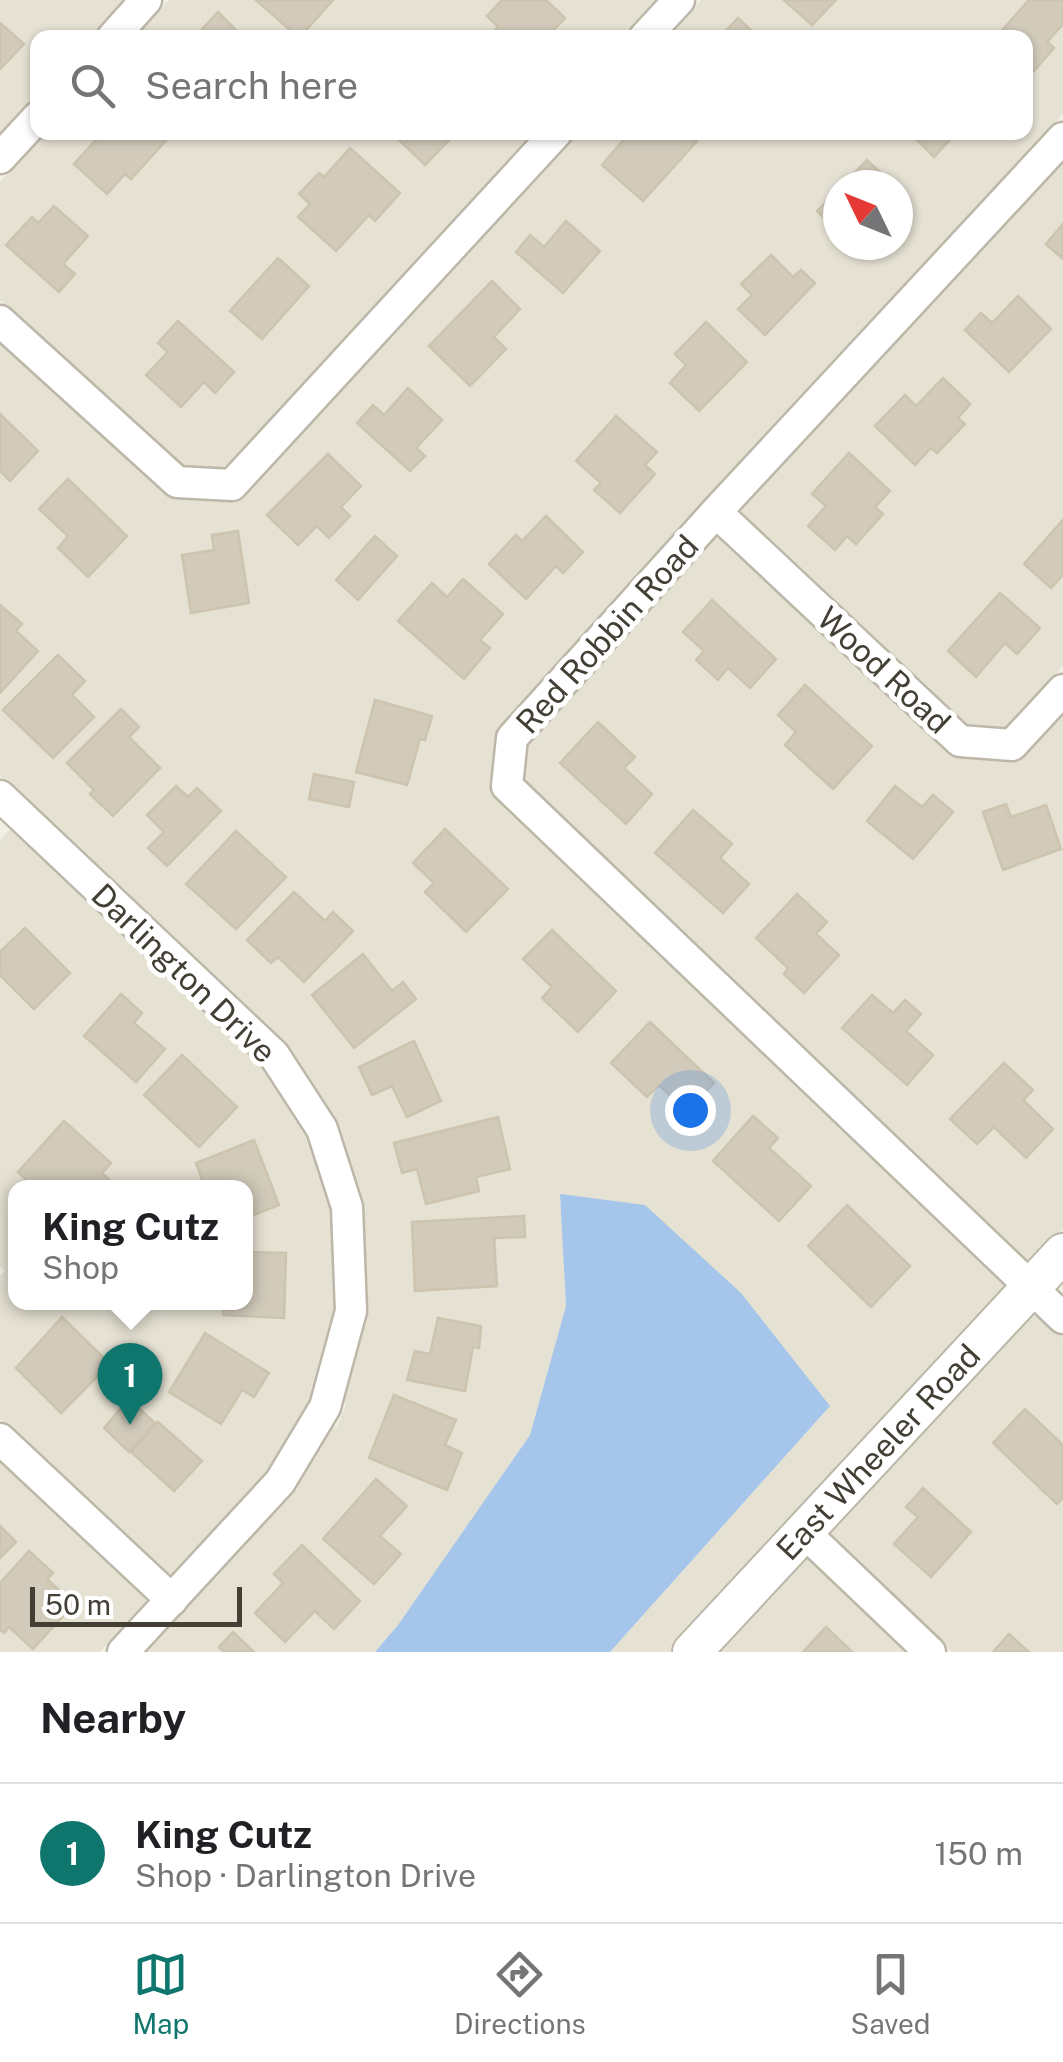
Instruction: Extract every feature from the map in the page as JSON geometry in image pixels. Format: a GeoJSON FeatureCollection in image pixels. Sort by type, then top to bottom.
{"type":"FeatureCollection","features":[{"type":"Feature","properties":{"kind":"street"},"geometry":{"type":"LineString","coordinates":[[119,30],[146,0]]}},
{"type":"Feature","properties":{"kind":"street"},"geometry":{"type":"LineString","coordinates":[[651,30],[679,0]]}},
{"type":"Feature","properties":{"kind":"street"},"geometry":{"type":"LineString","coordinates":[[0,158],[30,126]]}},
{"type":"Feature","properties":{"kind":"street","name":"Red Robbin Road"},"geometry":{"type":"LineString","coordinates":[[1030,1288],[507,786],[512,738],[1063,138]]}},
{"type":"Feature","properties":{"kind":"street"},"geometry":{"type":"LineString","coordinates":[[0,320],[177,482],[232,486],[550,140]]}},
{"type":"Feature","properties":{"kind":"street","name":"Wood Road"},"geometry":{"type":"LineString","coordinates":[[716,512],[960,742],[1012,744],[1063,690]]}},
{"type":"Feature","properties":{"kind":"street","name":"Darlington Drive"},"geometry":{"type":"LineString","coordinates":[[3,806],[274,1055],[322,1129],[347,1206],[351,1312],[326,1407],[280,1482],[172,1600]]}},
{"type":"Feature","properties":{"kind":"street","name":"East Wheeler Road"},"geometry":{"type":"LineString","coordinates":[[692,1652],[1063,1253]]}},
{"type":"Feature","properties":{"kind":"street"},"geometry":{"type":"LineString","coordinates":[[1030,1288],[1063,1318]]}},
{"type":"Feature","properties":{"kind":"street"},"geometry":{"type":"LineString","coordinates":[[0,1439],[172,1600],[122,1652]]}},
{"type":"Feature","properties":{"kind":"street"},"geometry":{"type":"LineString","coordinates":[[804,1532],[930,1652]]}},
{"type":"Feature","properties":{"kind":"shaded area"},"geometry":{"type":"Polygon","coordinates":[[[0,0],[124,0],[96,30],[30,30],[30,101],[0,134],[0,0]]]}},
{"type":"Feature","properties":{"kind":"shaded area"},"geometry":{"type":"Polygon","coordinates":[[[169,0],[657,0],[629,30],[141,30],[169,0]]]}},
{"type":"Feature","properties":{"kind":"shaded area"},"geometry":{"type":"Polygon","coordinates":[[[701,0],[1063,0],[1063,114],[500,727],[492,783],[497,797],[1008,1287],[670,1652],[610,1652],[830,1406],[560,1195],[566,1306],[530,1435],[398,1625],[375,1652],[144,1652],[292,1494],[333,1426],[337,1427],[367,1317],[362,1203],[335,1122],[284,1045],[0,776],[0,342],[168,493],[233,501],[244,496],[573,140],[1033,140],[1033,30],[673,30],[701,0]]]}},
{"type":"Feature","properties":{"kind":"shaded area"},"geometry":{"type":"Polygon","coordinates":[[[39,140],[529,140],[224,470],[182,467],[0,300],[0,182],[39,140]]]}},
{"type":"Feature","properties":{"kind":"shaded area"},"geometry":{"type":"Polygon","coordinates":[[[1063,162],[1063,666],[1004,729],[965,726],[738,513],[1063,162]]]}},
{"type":"Feature","properties":{"kind":"shaded area"},"geometry":{"type":"Polygon","coordinates":[[[718,534],[950,752],[961,757],[1013,760],[1024,756],[1063,714],[1063,1229],[1029,1266],[524,781],[527,746],[718,534]]]}},
{"type":"Feature","properties":{"kind":"shaded area"},"geometry":{"type":"Polygon","coordinates":[[[12,827],[262,1064],[308,1134],[332,1207],[335,1308],[311,1400],[267,1472],[169,1578],[0,1419],[0,1276],[5,1271],[0,1266],[0,841],[12,827]]]}},
{"type":"Feature","properties":{"kind":"shaded area"},"geometry":{"type":"Polygon","coordinates":[[[1032,1309],[1063,1338],[1063,1652],[952,1652],[826,1532],[1032,1309]]]}},
{"type":"Feature","properties":{"kind":"shaded area"},"geometry":{"type":"Polygon","coordinates":[[[0,1459],[150,1599],[100,1652],[0,1652],[0,1459]]]}},
{"type":"Feature","properties":{"kind":"shaded area"},"geometry":{"type":"Polygon","coordinates":[[[806,1554],[909,1652],[715,1652],[806,1554]]]}},
{"type":"Feature","properties":{"kind":"water"},"geometry":{"type":"Polygon","coordinates":[[[560,1194],[645,1205],[741,1293],[830,1406],[610,1652],[375,1652],[398,1625],[530,1435],[566,1306],[560,1194]]]}},
{"type":"Feature","properties":{"kind":"building"},"geometry":{"type":"Polygon","coordinates":[[[256,0],[333,0],[306,30],[290,30],[256,0]]]}},
{"type":"Feature","properties":{"kind":"building"},"geometry":{"type":"Polygon","coordinates":[[[502,0],[546,0],[565,18],[554,30],[495,30],[498,27],[487,16],[502,0]]]}},
{"type":"Feature","properties":{"kind":"building"},"geometry":{"type":"Polygon","coordinates":[[[784,0],[836,0],[812,25],[784,0]]]}},
{"type":"Feature","properties":{"kind":"building"},"geometry":{"type":"Polygon","coordinates":[[[1029,0],[1063,0],[1063,24],[1047,42],[1054,48],[1034,71],[1033,30],[1002,30],[1029,0]]]}},
{"type":"Feature","properties":{"kind":"building"},"geometry":{"type":"Polygon","coordinates":[[[218,12],[236,30],[201,30],[218,12]]]}},
{"type":"Feature","properties":{"kind":"building"},"geometry":{"type":"Polygon","coordinates":[[[738,18],[751,30],[727,30],[738,18]]]}},
{"type":"Feature","properties":{"kind":"building"},"geometry":{"type":"Polygon","coordinates":[[[0,23],[24,44],[0,69],[0,23]]]}},
{"type":"Feature","properties":{"kind":"building"},"geometry":{"type":"Polygon","coordinates":[[[96,140],[166,140],[131,179],[125,174],[107,194],[74,164],[96,140]]]}},
{"type":"Feature","properties":{"kind":"building"},"geometry":{"type":"Polygon","coordinates":[[[399,140],[449,140],[425,165],[399,140]]]}},
{"type":"Feature","properties":{"kind":"building"},"geometry":{"type":"Polygon","coordinates":[[[623,140],[697,141],[643,201],[602,165],[623,140]]]}},
{"type":"Feature","properties":{"kind":"building"},"geometry":{"type":"Polygon","coordinates":[[[917,140],[950,140],[934,157],[917,140]]]}},
{"type":"Feature","properties":{"kind":"building"},"geometry":{"type":"Polygon","coordinates":[[[350,148],[400,193],[375,221],[369,215],[336,251],[298,217],[310,204],[299,194],[319,173],[324,177],[350,148]]]}},
{"type":"Feature","properties":{"kind":"building"},"geometry":{"type":"Polygon","coordinates":[[[867,160],[877,170],[857,170],[867,160]]]}},
{"type":"Feature","properties":{"kind":"building"},"geometry":{"type":"Polygon","coordinates":[[[54,206],[88,236],[63,264],[75,274],[59,292],[6,245],[32,217],[38,223],[54,206]]]}},
{"type":"Feature","properties":{"kind":"building"},"geometry":{"type":"Polygon","coordinates":[[[566,221],[600,251],[563,293],[516,252],[530,235],[544,247],[566,221]]]}},
{"type":"Feature","properties":{"kind":"building"},"geometry":{"type":"Polygon","coordinates":[[[1063,224],[1063,259],[1046,244],[1063,224]]]}},
{"type":"Feature","properties":{"kind":"building"},"geometry":{"type":"Polygon","coordinates":[[[771,255],[793,277],[801,270],[815,283],[765,335],[738,309],[752,295],[741,284],[771,255]]]}},
{"type":"Feature","properties":{"kind":"building"},"geometry":{"type":"Polygon","coordinates":[[[278,258],[309,286],[262,339],[230,311],[278,258]]]}},
{"type":"Feature","properties":{"kind":"building"},"geometry":{"type":"Polygon","coordinates":[[[492,281],[520,309],[494,337],[506,349],[470,386],[429,346],[492,281]]]}},
{"type":"Feature","properties":{"kind":"building"},"geometry":{"type":"Polygon","coordinates":[[[1018,296],[1051,329],[1009,372],[965,330],[981,313],[992,323],[1018,296]]]}},
{"type":"Feature","properties":{"kind":"building"},"geometry":{"type":"Polygon","coordinates":[[[178,321],[234,372],[215,393],[204,382],[181,407],[146,375],[168,352],[158,343],[178,321]]]}},
{"type":"Feature","properties":{"kind":"building"},"geometry":{"type":"Polygon","coordinates":[[[706,322],[747,362],[699,411],[670,383],[686,365],[675,354],[706,322]]]}},
{"type":"Feature","properties":{"kind":"building"},"geometry":{"type":"Polygon","coordinates":[[[943,378],[970,404],[958,418],[965,424],[937,453],[931,448],[915,465],[875,426],[905,395],[916,406],[943,378]]]}},
{"type":"Feature","properties":{"kind":"building"},"geometry":{"type":"Polygon","coordinates":[[[408,388],[442,420],[416,448],[425,456],[410,471],[357,423],[373,405],[384,415],[408,388]]]}},
{"type":"Feature","properties":{"kind":"building"},"geometry":{"type":"Polygon","coordinates":[[[0,414],[38,451],[10,481],[0,471],[0,414]]]}},
{"type":"Feature","properties":{"kind":"building"},"geometry":{"type":"Polygon","coordinates":[[[616,416],[657,452],[645,465],[655,474],[620,513],[594,490],[601,483],[576,461],[616,416]]]}},
{"type":"Feature","properties":{"kind":"building"},"geometry":{"type":"Polygon","coordinates":[[[849,453],[890,491],[875,507],[883,514],[856,544],[847,536],[835,550],[808,526],[826,506],[812,494],[849,453]]]}},
{"type":"Feature","properties":{"kind":"building"},"geometry":{"type":"Polygon","coordinates":[[[328,454],[361,486],[341,507],[350,516],[329,538],[317,526],[298,545],[267,515],[328,454]]]}},
{"type":"Feature","properties":{"kind":"building"},"geometry":{"type":"Polygon","coordinates":[[[68,479],[127,536],[88,577],[58,548],[68,536],[39,509],[68,479]]]}},
{"type":"Feature","properties":{"kind":"building"},"geometry":{"type":"Polygon","coordinates":[[[546,516],[583,552],[563,573],[556,566],[526,599],[489,564],[516,535],[522,541],[546,516]]]}},
{"type":"Feature","properties":{"kind":"building"},"geometry":{"type":"Polygon","coordinates":[[[1063,520],[1063,575],[1051,588],[1024,564],[1063,520]]]}},
{"type":"Feature","properties":{"kind":"building"},"geometry":{"type":"Polygon","coordinates":[[[238,531],[249,603],[191,613],[182,555],[214,550],[212,535],[238,531]]]}},
{"type":"Feature","properties":{"kind":"building"},"geometry":{"type":"Polygon","coordinates":[[[375,536],[397,556],[358,600],[336,580],[375,536]]]}},
{"type":"Feature","properties":{"kind":"building"},"geometry":{"type":"Polygon","coordinates":[[[463,579],[503,614],[480,640],[490,648],[464,679],[398,621],[432,583],[447,597],[463,579]]]}},
{"type":"Feature","properties":{"kind":"building"},"geometry":{"type":"Polygon","coordinates":[[[1000,593],[1040,628],[1017,654],[1005,643],[976,677],[948,651],[1000,593]]]}},
{"type":"Feature","properties":{"kind":"building"},"geometry":{"type":"Polygon","coordinates":[[[712,600],[776,659],[750,688],[728,668],[718,680],[696,660],[704,651],[683,632],[712,600]]]}},
{"type":"Feature","properties":{"kind":"building"},"geometry":{"type":"Polygon","coordinates":[[[0,605],[22,624],[16,631],[38,651],[0,693],[0,605]]]}},
{"type":"Feature","properties":{"kind":"building"},"geometry":{"type":"Polygon","coordinates":[[[58,655],[85,681],[72,695],[94,717],[53,758],[3,710],[58,655]]]}},
{"type":"Feature","properties":{"kind":"building"},"geometry":{"type":"Polygon","coordinates":[[[805,685],[872,746],[833,789],[785,745],[796,732],[778,715],[805,685]]]}},
{"type":"Feature","properties":{"kind":"building"},"geometry":{"type":"Polygon","coordinates":[[[375,700],[432,716],[425,740],[420,739],[407,785],[356,772],[375,700]]]}},
{"type":"Feature","properties":{"kind":"building"},"geometry":{"type":"Polygon","coordinates":[[[121,709],[139,727],[129,737],[160,768],[113,816],[67,763],[121,709]]]}},
{"type":"Feature","properties":{"kind":"building"},"geometry":{"type":"Polygon","coordinates":[[[598,722],[635,757],[624,768],[652,794],[626,824],[560,763],[598,722]]]}},
{"type":"Feature","properties":{"kind":"building"},"geometry":{"type":"Polygon","coordinates":[[[314,774],[354,782],[349,807],[309,799],[314,774]]]}},
{"type":"Feature","properties":{"kind":"building"},"geometry":{"type":"Polygon","coordinates":[[[176,786],[188,797],[197,788],[221,811],[167,866],[148,848],[164,832],[147,815],[176,786]]]}},
{"type":"Feature","properties":{"kind":"building"},"geometry":{"type":"Polygon","coordinates":[[[895,786],[922,807],[933,795],[953,812],[913,859],[867,821],[895,786]]]}},
{"type":"Feature","properties":{"kind":"building"},"geometry":{"type":"Polygon","coordinates":[[[1006,804],[1011,817],[1046,805],[1061,849],[1003,870],[983,812],[1006,804]]]}},
{"type":"Feature","properties":{"kind":"building"},"geometry":{"type":"Polygon","coordinates":[[[693,810],[732,844],[720,858],[749,884],[723,913],[655,853],[693,810]]]}},
{"type":"Feature","properties":{"kind":"building"},"geometry":{"type":"Polygon","coordinates":[[[445,829],[508,889],[466,932],[425,892],[434,883],[413,863],[445,829]]]}},
{"type":"Feature","properties":{"kind":"building"},"geometry":{"type":"Polygon","coordinates":[[[236,831],[286,877],[236,929],[186,884],[236,831]]]}},
{"type":"Feature","properties":{"kind":"building"},"geometry":{"type":"Polygon","coordinates":[[[294,892],[325,921],[333,912],[353,931],[304,982],[278,957],[271,963],[247,940],[294,892]]]}},
{"type":"Feature","properties":{"kind":"building"},"geometry":{"type":"Polygon","coordinates":[[[797,894],[827,922],[816,934],[839,955],[804,993],[784,974],[788,968],[756,938],[797,894]]]}},
{"type":"Feature","properties":{"kind":"building"},"geometry":{"type":"Polygon","coordinates":[[[25,928],[70,973],[34,1009],[0,975],[0,952],[25,928]]]}},
{"type":"Feature","properties":{"kind":"building"},"geometry":{"type":"Polygon","coordinates":[[[552,930],[616,991],[578,1032],[542,998],[552,987],[523,959],[552,930]]]}},
{"type":"Feature","properties":{"kind":"building"},"geometry":{"type":"Polygon","coordinates":[[[363,954],[392,991],[403,982],[416,999],[354,1048],[312,995],[363,954]]]}},
{"type":"Feature","properties":{"kind":"building"},"geometry":{"type":"Polygon","coordinates":[[[121,994],[142,1013],[134,1023],[165,1049],[136,1082],[84,1036],[121,994]]]}},
{"type":"Feature","properties":{"kind":"building"},"geometry":{"type":"Polygon","coordinates":[[[872,995],[893,1013],[905,1000],[921,1014],[906,1031],[933,1055],[907,1085],[842,1028],[872,995]]]}},
{"type":"Feature","properties":{"kind":"building"},"geometry":{"type":"Polygon","coordinates":[[[650,1022],[714,1083],[687,1111],[659,1085],[647,1097],[611,1063],[650,1022]]]}},
{"type":"Feature","properties":{"kind":"building"},"geometry":{"type":"Polygon","coordinates":[[[414,1041],[441,1101],[407,1117],[392,1086],[372,1095],[359,1067],[414,1041]]]}},
{"type":"Feature","properties":{"kind":"building"},"geometry":{"type":"Polygon","coordinates":[[[182,1055],[237,1107],[199,1147],[144,1095],[182,1055]]]}},
{"type":"Feature","properties":{"kind":"building"},"geometry":{"type":"Polygon","coordinates":[[[1004,1063],[1033,1090],[1023,1100],[1053,1129],[1026,1158],[994,1127],[977,1144],[950,1119],[1004,1063]]]}},
{"type":"Feature","properties":{"kind":"building"},"geometry":{"type":"Polygon","coordinates":[[[753,1116],[778,1138],[769,1148],[811,1186],[779,1221],[713,1161],[753,1116]]]}},
{"type":"Feature","properties":{"kind":"building"},"geometry":{"type":"Polygon","coordinates":[[[498,1117],[510,1169],[476,1177],[479,1191],[426,1204],[417,1169],[402,1173],[394,1143],[498,1117]]]}},
{"type":"Feature","properties":{"kind":"building"},"geometry":{"type":"Polygon","coordinates":[[[64,1121],[111,1163],[102,1173],[110,1180],[26,1180],[18,1172],[64,1121]]]}},
{"type":"Feature","properties":{"kind":"building"},"geometry":{"type":"Polygon","coordinates":[[[254,1140],[279,1205],[253,1215],[253,1180],[202,1180],[196,1163],[254,1140]]]}},
{"type":"Feature","properties":{"kind":"building"},"geometry":{"type":"Polygon","coordinates":[[[847,1205],[910,1266],[871,1307],[808,1246],[847,1205]]]}},
{"type":"Feature","properties":{"kind":"building"},"geometry":{"type":"Polygon","coordinates":[[[524,1216],[525,1237],[494,1238],[497,1286],[415,1291],[412,1222],[524,1216]]]}},
{"type":"Feature","properties":{"kind":"building"},"geometry":{"type":"Polygon","coordinates":[[[253,1252],[286,1253],[284,1318],[223,1315],[223,1310],[253,1310],[253,1252]]]}},
{"type":"Feature","properties":{"kind":"building"},"geometry":{"type":"Polygon","coordinates":[[[62,1317],[110,1364],[61,1413],[16,1368],[62,1317]]]}},
{"type":"Feature","properties":{"kind":"building"},"geometry":{"type":"Polygon","coordinates":[[[438,1318],[481,1326],[479,1348],[473,1347],[465,1391],[407,1380],[415,1351],[430,1354],[438,1318]]]}},
{"type":"Feature","properties":{"kind":"building"},"geometry":{"type":"Polygon","coordinates":[[[205,1333],[269,1373],[254,1397],[242,1390],[221,1424],[169,1392],[205,1333]]]}},
{"type":"Feature","properties":{"kind":"building"},"geometry":{"type":"Polygon","coordinates":[[[394,1395],[456,1420],[445,1445],[462,1453],[447,1490],[369,1458],[394,1395]]]}},
{"type":"Feature","properties":{"kind":"building"},"geometry":{"type":"Polygon","coordinates":[[[129,1399],[155,1423],[129,1452],[104,1428],[129,1399]]]}},
{"type":"Feature","properties":{"kind":"building"},"geometry":{"type":"Polygon","coordinates":[[[1025,1409],[1063,1445],[1063,1498],[1057,1504],[993,1443],[1025,1409]]]}},
{"type":"Feature","properties":{"kind":"building"},"geometry":{"type":"Polygon","coordinates":[[[158,1422],[202,1461],[174,1491],[131,1452],[158,1422]]]}},
{"type":"Feature","properties":{"kind":"building"},"geometry":{"type":"Polygon","coordinates":[[[376,1479],[407,1506],[380,1536],[401,1554],[374,1584],[323,1539],[376,1479]]]}},
{"type":"Feature","properties":{"kind":"building"},"geometry":{"type":"Polygon","coordinates":[[[923,1488],[971,1532],[931,1577],[894,1544],[918,1517],[906,1507],[923,1488]]]}},
{"type":"Feature","properties":{"kind":"building"},"geometry":{"type":"Polygon","coordinates":[[[0,1526],[16,1542],[0,1558],[0,1526]]]}},
{"type":"Feature","properties":{"kind":"building"},"geometry":{"type":"Polygon","coordinates":[[[302,1545],[360,1601],[334,1629],[315,1611],[285,1642],[255,1613],[283,1583],[274,1574],[302,1545]]]}},
{"type":"Feature","properties":{"kind":"building"},"geometry":{"type":"Polygon","coordinates":[[[29,1551],[53,1573],[47,1579],[74,1604],[33,1649],[9,1627],[4,1633],[0,1630],[0,1583],[29,1551]]]}},
{"type":"Feature","properties":{"kind":"building"},"geometry":{"type":"Polygon","coordinates":[[[826,1627],[852,1652],[803,1652],[826,1627]]]}},
{"type":"Feature","properties":{"kind":"building"},"geometry":{"type":"Polygon","coordinates":[[[233,1632],[254,1652],[224,1652],[219,1647],[233,1632]]]}},
{"type":"Feature","properties":{"kind":"building"},"geometry":{"type":"Polygon","coordinates":[[[1009,1634],[1029,1652],[993,1652],[1009,1634]]]}},
{"type":"Feature","properties":{"kind":"place","name":"King Cutz"},"geometry":{"type":"Point","coordinates":[130,1425]}}]}
